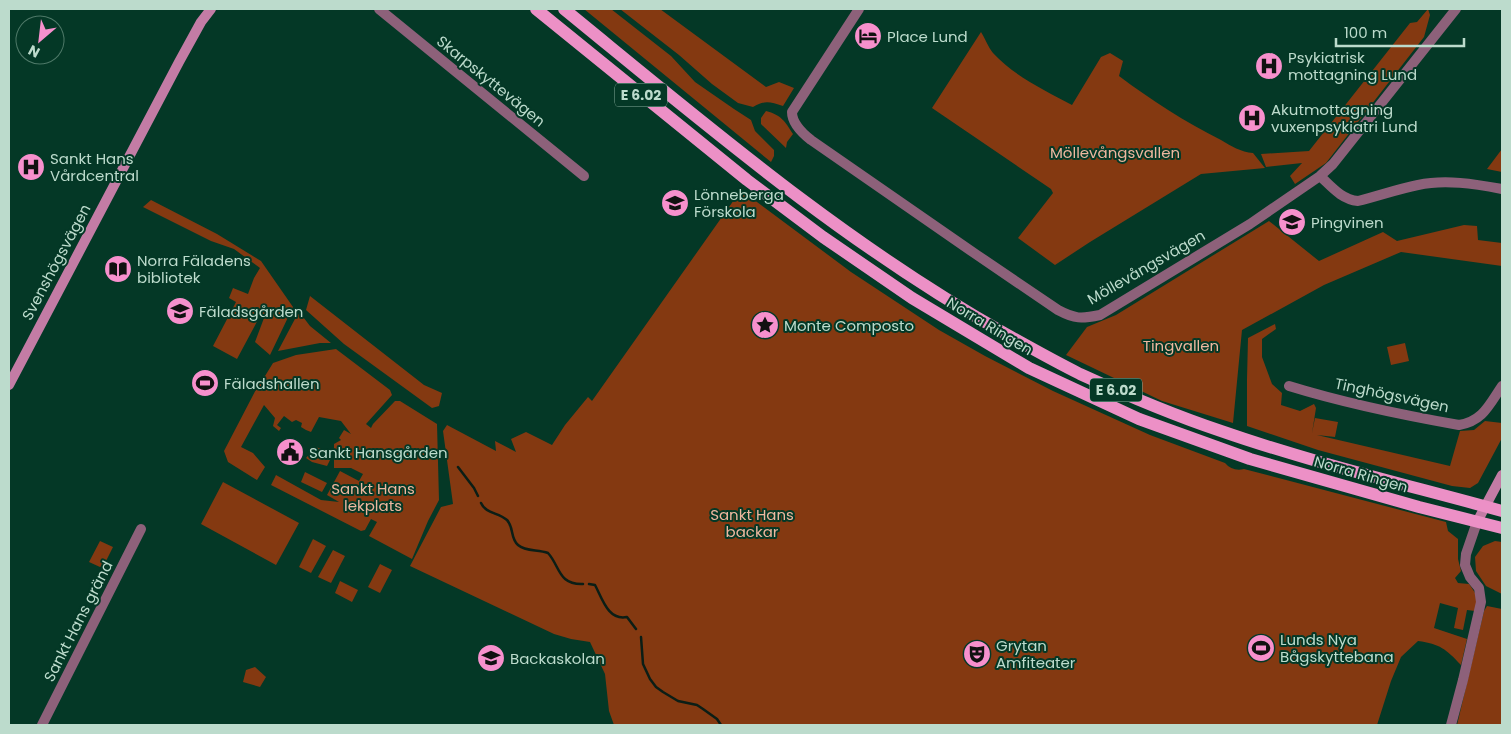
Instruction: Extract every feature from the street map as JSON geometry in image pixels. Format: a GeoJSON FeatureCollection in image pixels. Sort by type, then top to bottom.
{"type":"FeatureCollection","features":[{"type":"Feature","properties":{"kind":"main road","name":"Svenshögsvägen"},"geometry":{"type":"LineString","coordinates":[[201,22],[204,9]]}},
{"type":"Feature","properties":{"kind":"main road","name":"Svenshögsvägen"},"geometry":{"type":"LineString","coordinates":[[9,385],[201,22],[211,9]]}},
{"type":"Feature","properties":{"kind":"main road","name":"Norra Ringen"},"geometry":{"type":"LineString","coordinates":[[536,9],[739,174],[823,237],[912,298],[1029,368],[1139,419],[1241,456],[1326,482],[1502,528]]}},
{"type":"Feature","properties":{"kind":"main road","name":"Norra Ringen"},"geometry":{"type":"LineString","coordinates":[[564,9],[702,122],[834,223],[921,284],[1036,351],[1078,373],[1147,404],[1219,431],[1311,459],[1502,511]]}},
{"type":"Feature","properties":{"kind":"main road"},"geometry":{"type":"LineString","coordinates":[[1478,522],[1502,475]]}},
{"type":"Feature","properties":{"kind":"street","name":"Skarpskyttevägen"},"geometry":{"type":"LineString","coordinates":[[380,9],[584,176]]}},
{"type":"Feature","properties":{"kind":"street","name":"Möllevångsvägen"},"geometry":{"type":"LineString","coordinates":[[859,9],[792,112],[795,123],[811,140],[1058,310],[1075,318],[1100,315],[1250,224],[1320,176],[1333,164],[1456,9]]}},
{"type":"Feature","properties":{"kind":"street"},"geometry":{"type":"LineString","coordinates":[[1320,176],[1342,196],[1358,202],[1418,185],[1434,183],[1454,183],[1502,189]]}},
{"type":"Feature","properties":{"kind":"street","name":"Tinghögsvägen"},"geometry":{"type":"LineString","coordinates":[[1289,386],[1352,403],[1458,425],[1468,424],[1476,420],[1502,386]]}},
{"type":"Feature","properties":{"kind":"street"},"geometry":{"type":"LineString","coordinates":[[1451,725],[1464,680],[1481,602],[1480,588],[1470,577],[1465,564],[1466,554],[1478,522]]}},
{"type":"Feature","properties":{"kind":"street","name":"Sankt Hans gränd"},"geometry":{"type":"LineString","coordinates":[[42,725],[141,529]]}},
{"type":"Feature","properties":{"kind":"green space"},"geometry":{"type":"Polygon","coordinates":[[[584,9],[611,9],[671,56],[695,82],[751,120],[755,131],[774,150],[771,162],[584,9]]]}},
{"type":"Feature","properties":{"kind":"green space"},"geometry":{"type":"Polygon","coordinates":[[[620,9],[660,9],[766,87],[779,82],[794,88],[783,106],[768,102],[753,107],[738,103],[620,9]]]}},
{"type":"Feature","properties":{"kind":"green space"},"geometry":{"type":"Polygon","coordinates":[[[1428,9],[1430,15],[1424,37],[1326,163],[1295,184],[1290,176],[1302,163],[1266,167],[1261,154],[1309,151],[1410,23],[1417,22],[1428,9]]]}},
{"type":"Feature","properties":{"kind":"green space","name":"Möllevångsvallen"},"geometry":{"type":"Polygon","coordinates":[[[981,32],[993,53],[1010,69],[1072,105],[1101,57],[1110,53],[1123,61],[1119,76],[1194,126],[1236,148],[1253,153],[1265,168],[1201,174],[1055,265],[1018,238],[1053,193],[1051,189],[932,108],[981,32]]]}},
{"type":"Feature","properties":{"kind":"green space"},"geometry":{"type":"Polygon","coordinates":[[[766,111],[782,119],[793,134],[787,142],[786,148],[761,124],[761,118],[766,111]]]}},
{"type":"Feature","properties":{"kind":"green space"},"geometry":{"type":"Polygon","coordinates":[[[1502,149],[1502,172],[1487,169],[1502,149]]]}},
{"type":"Feature","properties":{"kind":"green space","name":"Sankt Hans backar"},"geometry":{"type":"Polygon","coordinates":[[[741,190],[851,272],[939,330],[1053,391],[1150,435],[1225,463],[1234,469],[1244,469],[1446,522],[1448,531],[1458,539],[1458,559],[1461,571],[1455,578],[1458,583],[1469,584],[1475,594],[1477,603],[1475,611],[1467,610],[1463,630],[1454,628],[1458,608],[1440,603],[1434,628],[1467,639],[1461,665],[1442,648],[1418,641],[1401,657],[1377,725],[614,725],[609,711],[605,674],[590,642],[554,634],[410,566],[441,507],[453,504],[443,431],[447,425],[496,451],[495,441],[516,452],[511,439],[526,432],[552,445],[565,425],[588,397],[592,401],[741,190]]]}},
{"type":"Feature","properties":{"kind":"green space"},"geometry":{"type":"Polygon","coordinates":[[[151,200],[217,234],[261,261],[293,307],[270,355],[255,342],[264,318],[260,316],[237,359],[213,346],[236,302],[229,298],[233,288],[248,294],[260,268],[234,249],[211,241],[143,207],[151,200]]]}},
{"type":"Feature","properties":{"kind":"green space","name":"Tingvallen"},"geometry":{"type":"Polygon","coordinates":[[[1269,221],[1319,261],[1383,232],[1397,241],[1464,225],[1477,226],[1478,240],[1502,243],[1502,266],[1401,252],[1324,285],[1242,330],[1233,423],[1162,401],[1066,355],[1087,327],[1116,315],[1269,221]]]}},
{"type":"Feature","properties":{"kind":"green space"},"geometry":{"type":"Polygon","coordinates":[[[310,296],[424,385],[442,393],[439,406],[432,408],[344,344],[306,310],[310,296]]]}},
{"type":"Feature","properties":{"kind":"green space"},"geometry":{"type":"Polygon","coordinates":[[[300,313],[310,326],[331,343],[320,343],[278,351],[296,317],[300,313]]]}},
{"type":"Feature","properties":{"kind":"green space"},"geometry":{"type":"Polygon","coordinates":[[[1275,324],[1276,329],[1262,339],[1262,357],[1272,384],[1282,393],[1281,405],[1300,411],[1314,404],[1316,408],[1312,433],[1315,418],[1338,422],[1335,437],[1317,435],[1450,466],[1460,431],[1474,430],[1485,421],[1502,423],[1502,438],[1478,483],[1470,488],[1452,486],[1318,450],[1247,426],[1248,338],[1275,324]]]}},
{"type":"Feature","properties":{"kind":"green space"},"geometry":{"type":"Polygon","coordinates":[[[1405,343],[1409,361],[1391,365],[1387,347],[1405,343]]]}},
{"type":"Feature","properties":{"kind":"green space","name":"Sankt Hans lekplats"},"geometry":{"type":"Polygon","coordinates":[[[336,349],[390,390],[392,395],[366,424],[371,428],[395,401],[400,401],[437,424],[439,500],[412,559],[369,536],[377,522],[371,519],[365,530],[361,531],[271,485],[276,475],[321,500],[339,502],[327,495],[340,471],[359,481],[363,474],[351,468],[334,468],[334,444],[341,440],[339,438],[344,430],[351,434],[341,421],[319,417],[311,432],[301,427],[302,423],[296,420],[292,422],[284,416],[277,425],[281,428],[279,431],[273,426],[275,418],[264,405],[241,447],[253,453],[265,467],[257,480],[228,462],[224,451],[262,378],[273,363],[296,355],[336,349]]]}},
{"type":"Feature","properties":{"kind":"green space"},"geometry":{"type":"Polygon","coordinates":[[[316,447],[321,449],[318,456],[330,460],[327,466],[312,462],[306,458],[316,447]]]}},
{"type":"Feature","properties":{"kind":"green space"},"geometry":{"type":"Polygon","coordinates":[[[305,472],[327,483],[322,492],[301,482],[305,472]]]}},
{"type":"Feature","properties":{"kind":"green space"},"geometry":{"type":"Polygon","coordinates":[[[223,482],[299,523],[276,565],[201,524],[223,482]]]}},
{"type":"Feature","properties":{"kind":"green space"},"geometry":{"type":"Polygon","coordinates":[[[313,539],[326,546],[311,573],[299,567],[313,539]]]}},
{"type":"Feature","properties":{"kind":"green space"},"geometry":{"type":"Polygon","coordinates":[[[100,541],[113,547],[104,565],[100,567],[89,562],[100,541]]]}},
{"type":"Feature","properties":{"kind":"green space"},"geometry":{"type":"Polygon","coordinates":[[[1495,541],[1502,542],[1502,594],[1486,586],[1476,571],[1475,557],[1483,546],[1495,541]]]}},
{"type":"Feature","properties":{"kind":"green space"},"geometry":{"type":"Polygon","coordinates":[[[333,550],[345,556],[331,583],[318,577],[333,550]]]}},
{"type":"Feature","properties":{"kind":"green space"},"geometry":{"type":"Polygon","coordinates":[[[380,564],[392,570],[380,593],[368,587],[380,564]]]}},
{"type":"Feature","properties":{"kind":"green space"},"geometry":{"type":"Polygon","coordinates":[[[340,581],[358,590],[352,602],[335,593],[340,581]]]}},
{"type":"Feature","properties":{"kind":"green space"},"geometry":{"type":"Polygon","coordinates":[[[1487,606],[1502,609],[1502,725],[1457,725],[1484,611],[1487,606]]]}},
{"type":"Feature","properties":{"kind":"green space"},"geometry":{"type":"Polygon","coordinates":[[[255,667],[266,677],[260,687],[243,682],[246,670],[255,667]]]}},
{"type":"Feature","properties":{"kind":"waterway"},"geometry":{"type":"LineString","coordinates":[[458,467],[478,496]]}},
{"type":"Feature","properties":{"kind":"waterway"},"geometry":{"type":"LineString","coordinates":[[481,503],[489,511],[507,520],[518,545],[525,549],[548,553],[564,578],[583,584]]}},
{"type":"Feature","properties":{"kind":"waterway"},"geometry":{"type":"LineString","coordinates":[[589,584],[595,585],[610,612],[615,616],[627,617],[636,629]]}},
{"type":"Feature","properties":{"kind":"waterway"},"geometry":{"type":"LineString","coordinates":[[641,637],[643,664],[656,687],[678,701],[697,705],[717,719],[721,725]]}},
{"type":"Feature","properties":{"kind":"place","name":"Place Lund"},"geometry":{"type":"Point","coordinates":[868,36]}},
{"type":"Feature","properties":{"kind":"place","name":"Psykiatrisk mottagning Lund"},"geometry":{"type":"Point","coordinates":[1269,66]}},
{"type":"Feature","properties":{"kind":"place","name":"Akutmottagning vuxenpsykiatri Lund"},"geometry":{"type":"Point","coordinates":[1252,118]}},
{"type":"Feature","properties":{"kind":"place","name":"Sankt Hans Vårdcentral"},"geometry":{"type":"Point","coordinates":[31,167]}},
{"type":"Feature","properties":{"kind":"place","name":"Lönneberga Förskola"},"geometry":{"type":"Point","coordinates":[675,203]}},
{"type":"Feature","properties":{"kind":"place","name":"Pingvinen"},"geometry":{"type":"Point","coordinates":[1292,222]}},
{"type":"Feature","properties":{"kind":"place","name":"Norra Fäladens bibliotek"},"geometry":{"type":"Point","coordinates":[118,269]}},
{"type":"Feature","properties":{"kind":"place","name":"Fäladsgården"},"geometry":{"type":"Point","coordinates":[180,311]}},
{"type":"Feature","properties":{"kind":"place","name":"Monte Composto"},"geometry":{"type":"Point","coordinates":[765,325]}},
{"type":"Feature","properties":{"kind":"place","name":"Fäladshallen"},"geometry":{"type":"Point","coordinates":[205,383]}},
{"type":"Feature","properties":{"kind":"place","name":"Sankt Hansgården"},"geometry":{"type":"Point","coordinates":[290,452]}},
{"type":"Feature","properties":{"kind":"place","name":"Lunds Nya Bågskyttebana"},"geometry":{"type":"Point","coordinates":[1261,648]}},
{"type":"Feature","properties":{"kind":"place","name":"Grytan Amfiteater"},"geometry":{"type":"Point","coordinates":[977,654]}},
{"type":"Feature","properties":{"kind":"place","name":"Backaskolan"},"geometry":{"type":"Point","coordinates":[491,658]}}]}
